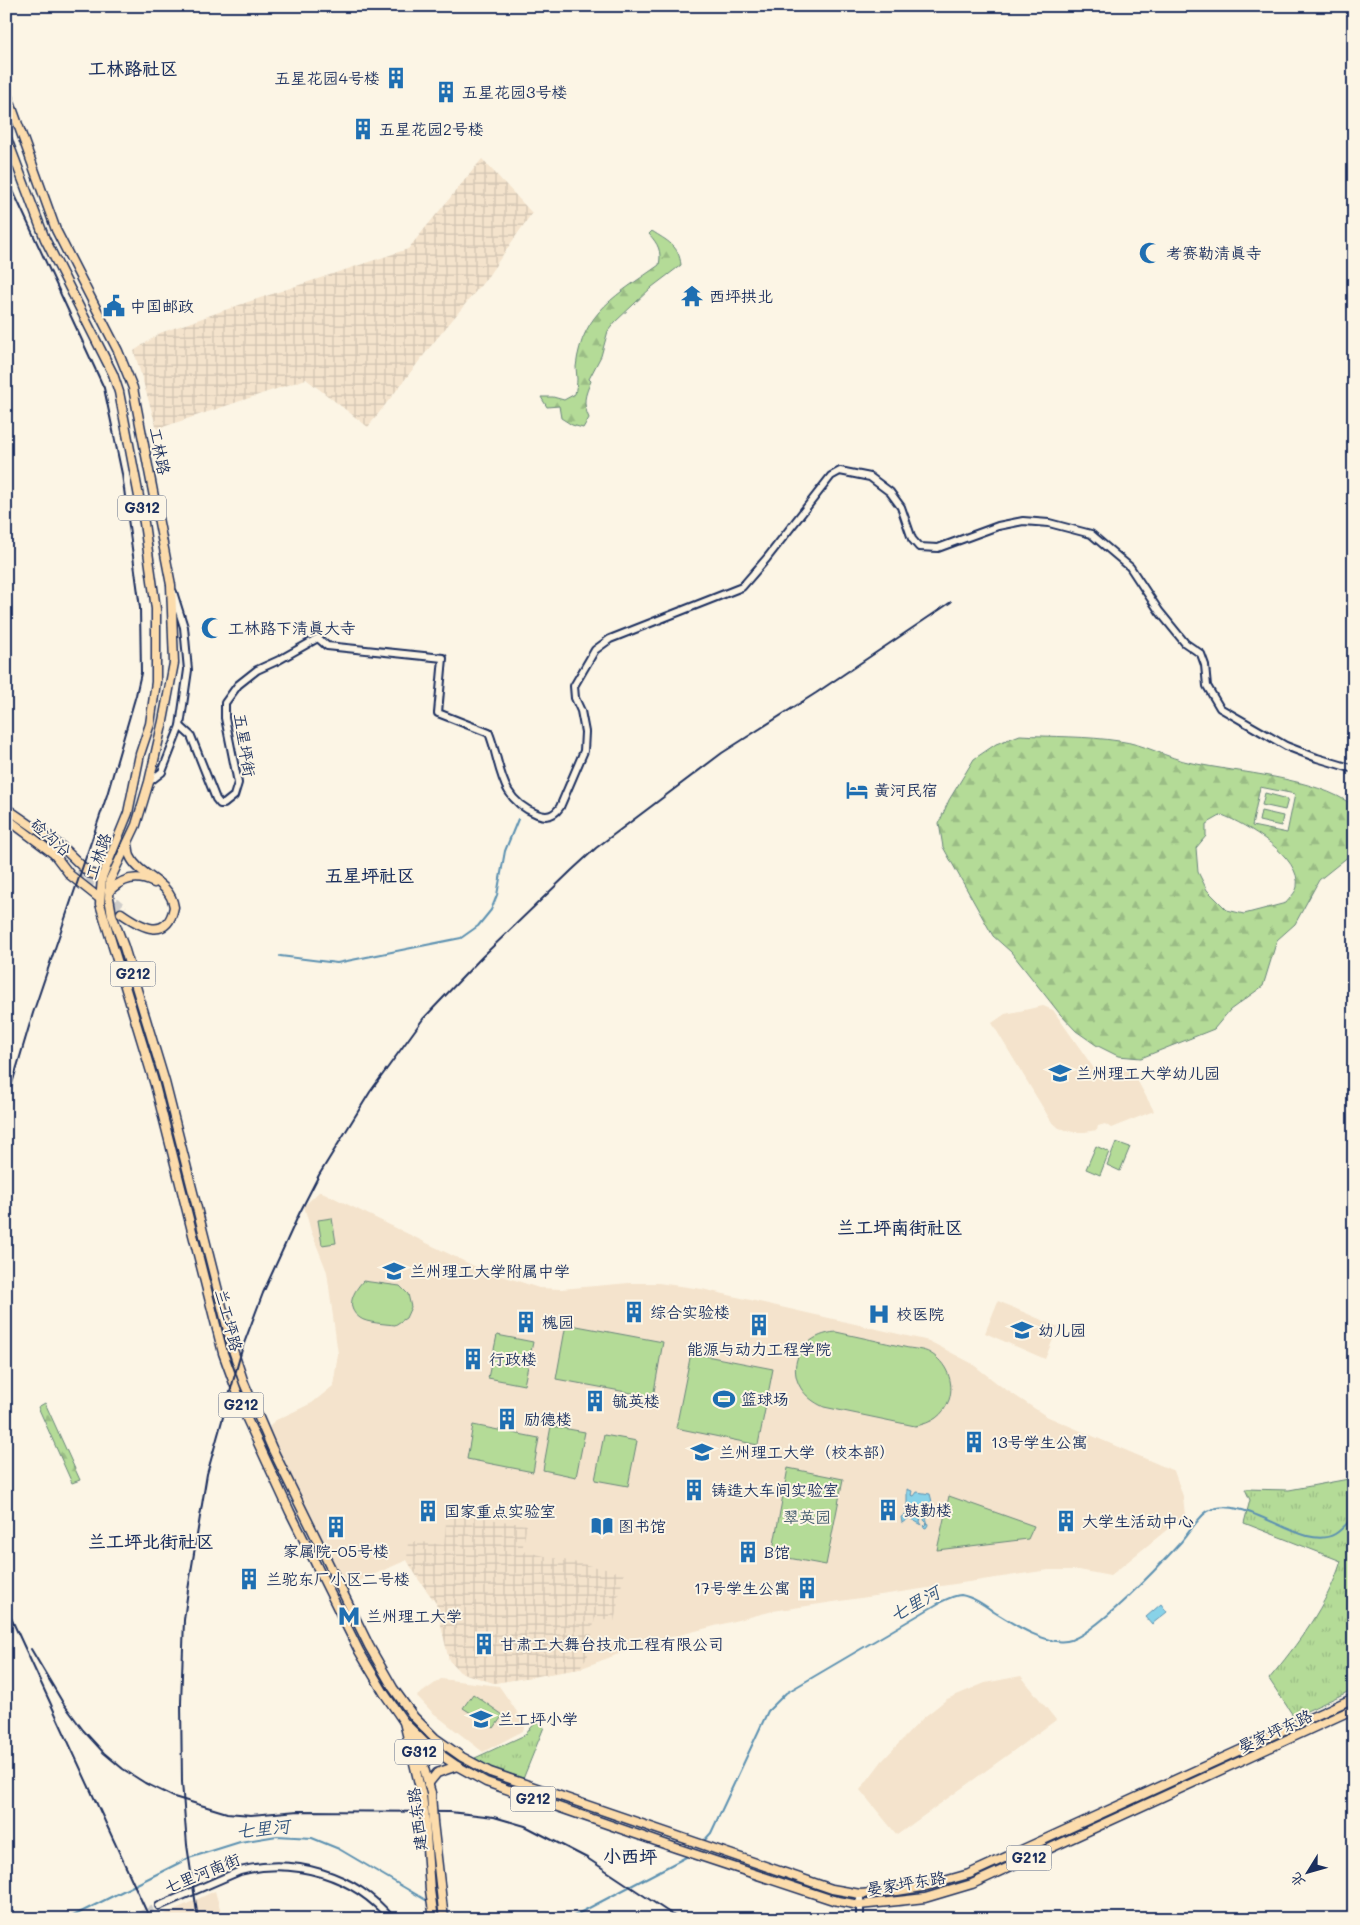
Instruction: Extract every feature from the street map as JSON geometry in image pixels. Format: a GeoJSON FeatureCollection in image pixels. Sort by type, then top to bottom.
{"type":"FeatureCollection","features":[{"type":"Feature","properties":{"kind":"highway","name":"工林路"},"geometry":{"type":"LineString","coordinates":[[6,91],[56,230],[118,351],[134,388],[171,586],[174,663],[149,782],[136,825],[110,880],[109,891]]}},
{"type":"Feature","properties":{"kind":"highway","name":"工林路"},"geometry":{"type":"LineString","coordinates":[[6,136],[39,225],[113,374],[119,392],[144,523],[156,609],[156,682],[150,724],[140,754],[128,813],[102,878],[99,898]]}},
{"type":"Feature","properties":{"kind":"highway","name":"硷沟沿"},"geometry":{"type":"LineString","coordinates":[[6,808],[60,846],[89,873],[102,878]]}},
{"type":"Feature","properties":{"kind":"highway","name":"硷沟沿"},"geometry":{"type":"LineString","coordinates":[[6,818],[54,854],[70,875],[99,898]]}},
{"type":"Feature","properties":{"kind":"highway"},"geometry":{"type":"LineString","coordinates":[[29,824],[78,871],[54,854]]}},
{"type":"Feature","properties":{"kind":"highway"},"geometry":{"type":"LineString","coordinates":[[109,891],[116,884],[126,879],[145,878],[157,886],[169,901],[167,914],[156,924],[149,925],[123,911],[136,924],[148,929],[156,929],[169,921],[174,907],[168,892],[135,864],[130,856],[128,845]]}},
{"type":"Feature","properties":{"kind":"highway"},"geometry":{"type":"LineString","coordinates":[[82,884],[89,880],[89,873]]}},
{"type":"Feature","properties":{"kind":"highway","name":"兰工坪路"},"geometry":{"type":"LineString","coordinates":[[109,891],[112,915],[124,947],[165,1082],[225,1319],[244,1383],[272,1448],[369,1646],[393,1688],[409,1711]]}},
{"type":"Feature","properties":{"kind":"highway","name":"兰工坪路"},"geometry":{"type":"LineString","coordinates":[[99,898],[102,914],[153,1076],[215,1322],[234,1387],[290,1512],[360,1651],[384,1694],[404,1722]]}},
{"type":"Feature","properties":{"kind":"highway","name":"晏家坪东路"},"geometry":{"type":"LineString","coordinates":[[409,1711],[435,1738],[462,1757],[490,1772],[832,1889],[860,1894],[922,1887],[969,1874],[1354,1698]]}},
{"type":"Feature","properties":{"kind":"highway","name":"晏家坪东路"},"geometry":{"type":"LineString","coordinates":[[404,1722],[437,1753],[486,1782],[826,1898],[860,1905],[925,1898],[972,1884],[1354,1709]]}},
{"type":"Feature","properties":{"kind":"highway","name":"建西东路"},"geometry":{"type":"LineString","coordinates":[[409,1711],[431,1793],[429,1822],[430,1890],[434,1919]]}},
{"type":"Feature","properties":{"kind":"highway","name":"建西东路"},"geometry":{"type":"LineString","coordinates":[[404,1722],[429,1822],[444,1919]]}},
{"type":"Feature","properties":{"kind":"highway"},"geometry":{"type":"LineString","coordinates":[[416,1774],[423,1764],[437,1753],[462,1757]]}},
{"type":"Feature","properties":{"kind":"highway"},"geometry":{"type":"LineString","coordinates":[[428,1784],[437,1773],[457,1766]]}},
{"type":"Feature","properties":{"kind":"highway"},"geometry":{"type":"LineString","coordinates":[[722,1863],[724,1852]]}},
{"type":"Feature","properties":{"kind":"street","name":"五星坪街"},"geometry":{"type":"LineString","coordinates":[[180,726],[191,736],[216,799],[220,804],[224,804],[234,796],[238,783],[225,718],[225,703],[238,685],[257,670],[318,638],[327,646],[443,658],[438,713],[489,733],[502,781],[509,795],[535,814],[550,816],[555,814],[560,807],[584,751],[585,732],[581,711],[575,698],[574,686],[595,650],[610,639],[742,587],[768,558],[831,476],[840,471],[870,477],[890,492],[901,507],[912,539],[920,547],[938,548],[998,526],[1022,521],[1049,523],[1091,534],[1130,567],[1159,611],[1185,642],[1201,654],[1205,665],[1207,686],[1220,708],[1286,746],[1354,769]]}},
{"type":"Feature","properties":{"kind":"street"},"geometry":{"type":"LineString","coordinates":[[149,782],[162,772],[180,726],[188,670],[184,627],[171,586]]}},
{"type":"Feature","properties":{"kind":"street","name":"七里河南街"},"geometry":{"type":"LineString","coordinates":[[158,1906],[240,1871],[281,1866],[311,1870],[340,1881],[372,1899],[391,1919]]}},
{"type":"Feature","properties":{"kind":"street"},"geometry":{"type":"LineString","coordinates":[[860,1894],[860,1919]]}},
{"type":"Feature","properties":{"kind":"shaded area"},"geometry":{"type":"Polygon","coordinates":[[[482,159],[532,213],[486,279],[368,427],[306,379],[157,429],[134,351],[160,333],[408,249],[482,159]]]}},
{"type":"Feature","properties":{"kind":"shaded area","name":"兰州理工大学幼儿园"},"geometry":{"type":"Polygon","coordinates":[[[1043,1006],[1053,1010],[1100,1077],[1124,1067],[1131,1069],[1154,1111],[1111,1128],[1105,1124],[1098,1126],[1097,1130],[1085,1132],[1073,1132],[1059,1128],[1051,1121],[992,1023],[1005,1014],[1043,1006]]]}},
{"type":"Feature","properties":{"kind":"shaded area","name":"兰州理工大学（校本部）"},"geometry":{"type":"Polygon","coordinates":[[[320,1191],[478,1268],[539,1288],[561,1289],[629,1283],[658,1283],[702,1289],[929,1341],[971,1363],[1002,1387],[1046,1416],[1174,1471],[1183,1496],[1185,1515],[1110,1576],[1079,1570],[1049,1570],[773,1611],[645,1644],[579,1669],[494,1683],[460,1672],[449,1660],[436,1603],[407,1560],[341,1589],[265,1433],[274,1421],[312,1403],[333,1386],[338,1354],[327,1272],[311,1231],[304,1206],[320,1191]]]}},
{"type":"Feature","properties":{"kind":"shaded area","name":"幼儿园"},"geometry":{"type":"Polygon","coordinates":[[[998,1301],[1058,1327],[1045,1359],[985,1333],[998,1301]]]}},
{"type":"Feature","properties":{"kind":"shaded area"},"geometry":{"type":"Polygon","coordinates":[[[447,1512],[527,1525],[522,1551],[624,1573],[614,1622],[595,1618],[588,1655],[579,1669],[494,1683],[460,1672],[449,1660],[436,1603],[407,1560],[408,1540],[444,1545],[447,1512]]]}},
{"type":"Feature","properties":{"kind":"shaded area"},"geometry":{"type":"Polygon","coordinates":[[[1021,1676],[1056,1720],[897,1835],[860,1790],[882,1761],[923,1718],[947,1699],[985,1683],[1021,1676]]]}},
{"type":"Feature","properties":{"kind":"shaded area","name":"兰工坪小学"},"geometry":{"type":"Polygon","coordinates":[[[441,1679],[499,1686],[526,1725],[523,1731],[483,1752],[432,1712],[417,1696],[441,1679]]]}},
{"type":"Feature","properties":{"kind":"shaded area"},"geometry":{"type":"Polygon","coordinates":[[[215,1891],[223,1919],[154,1919],[215,1891]]]}},
{"type":"Feature","properties":{"kind":"green space"},"geometry":{"type":"Polygon","coordinates":[[[652,231],[675,248],[681,265],[652,287],[608,331],[601,356],[589,379],[591,381],[585,403],[589,418],[583,428],[572,425],[561,418],[559,406],[547,407],[541,397],[553,397],[564,400],[575,394],[577,381],[576,367],[580,348],[594,318],[617,295],[659,265],[660,256],[658,248],[649,234],[652,231]]]}},
{"type":"Feature","properties":{"kind":"green space"},"geometry":{"type":"Polygon","coordinates":[[[1020,735],[1107,739],[1138,745],[1192,763],[1276,777],[1319,788],[1338,796],[1354,806],[1354,852],[1319,880],[1295,924],[1277,940],[1263,986],[1230,1010],[1214,1029],[1141,1058],[1118,1056],[1096,1045],[1076,1031],[1060,1014],[1011,952],[993,936],[943,847],[939,823],[949,800],[974,759],[996,744],[1020,735]],[[1260,787],[1252,826],[1287,833],[1295,794],[1260,787]],[[1222,815],[1206,824],[1206,836],[1196,848],[1198,872],[1207,890],[1227,910],[1244,914],[1286,903],[1297,887],[1296,876],[1291,864],[1282,853],[1258,834],[1222,815]]]}},
{"type":"Feature","properties":{"kind":"green space"},"geometry":{"type":"Polygon","coordinates":[[[1265,793],[1288,799],[1285,810],[1262,805],[1265,793]]]}},
{"type":"Feature","properties":{"kind":"green space"},"geometry":{"type":"Polygon","coordinates":[[[1261,811],[1283,816],[1281,826],[1259,821],[1261,811]]]}},
{"type":"Feature","properties":{"kind":"green space"},"geometry":{"type":"Polygon","coordinates":[[[1116,1142],[1130,1147],[1120,1171],[1107,1165],[1116,1142]]]}},
{"type":"Feature","properties":{"kind":"green space"},"geometry":{"type":"Polygon","coordinates":[[[1096,1146],[1109,1152],[1100,1175],[1086,1169],[1096,1146]]]}},
{"type":"Feature","properties":{"kind":"green space"},"geometry":{"type":"Polygon","coordinates":[[[332,1218],[336,1243],[322,1245],[318,1220],[332,1218]]]}},
{"type":"Feature","properties":{"kind":"green space"},"geometry":{"type":"Polygon","coordinates":[[[363,1281],[400,1286],[408,1294],[411,1307],[406,1318],[395,1325],[363,1320],[355,1314],[352,1309],[352,1299],[356,1289],[363,1281]]]}},
{"type":"Feature","properties":{"kind":"green space"},"geometry":{"type":"Polygon","coordinates":[[[566,1324],[663,1342],[653,1397],[556,1379],[566,1324]]]}},
{"type":"Feature","properties":{"kind":"green space"},"geometry":{"type":"Polygon","coordinates":[[[836,1332],[925,1351],[936,1357],[945,1367],[950,1380],[951,1393],[947,1406],[932,1421],[915,1426],[824,1407],[810,1398],[801,1388],[796,1376],[796,1364],[800,1352],[808,1343],[820,1336],[836,1332]]]}},
{"type":"Feature","properties":{"kind":"green space"},"geometry":{"type":"Polygon","coordinates":[[[497,1335],[533,1342],[524,1385],[488,1378],[497,1335]]]}},
{"type":"Feature","properties":{"kind":"green space","name":"篮球场"},"geometry":{"type":"Polygon","coordinates":[[[691,1353],[773,1369],[758,1445],[676,1428],[691,1353]]]}},
{"type":"Feature","properties":{"kind":"green space"},"geometry":{"type":"Polygon","coordinates":[[[45,1403],[80,1480],[72,1483],[38,1407],[45,1403]]]}},
{"type":"Feature","properties":{"kind":"green space"},"geometry":{"type":"Polygon","coordinates":[[[473,1425],[539,1438],[533,1472],[467,1459],[473,1425]]]}},
{"type":"Feature","properties":{"kind":"green space"},"geometry":{"type":"Polygon","coordinates":[[[551,1426],[585,1432],[576,1477],[543,1470],[551,1426]]]}},
{"type":"Feature","properties":{"kind":"green space"},"geometry":{"type":"Polygon","coordinates":[[[604,1435],[637,1441],[628,1486],[595,1480],[604,1435]]]}},
{"type":"Feature","properties":{"kind":"green space","name":"翠英园"},"geometry":{"type":"Polygon","coordinates":[[[788,1468],[843,1479],[826,1565],[772,1555],[788,1468]]]}},
{"type":"Feature","properties":{"kind":"green space"},"geometry":{"type":"Polygon","coordinates":[[[1354,1478],[1354,1689],[1294,1717],[1269,1679],[1311,1623],[1328,1593],[1341,1561],[1244,1523],[1250,1500],[1245,1489],[1289,1490],[1354,1478]]]}},
{"type":"Feature","properties":{"kind":"green space"},"geometry":{"type":"Polygon","coordinates":[[[949,1496],[1034,1526],[1028,1539],[937,1550],[949,1496]]]}},
{"type":"Feature","properties":{"kind":"green space"},"geometry":{"type":"Polygon","coordinates":[[[473,1694],[503,1715],[494,1728],[463,1708],[473,1694]]]}},
{"type":"Feature","properties":{"kind":"green space"},"geometry":{"type":"Polygon","coordinates":[[[536,1722],[544,1727],[523,1779],[500,1773],[475,1758],[525,1735],[536,1722]]]}},
{"type":"Feature","properties":{"kind":"water"},"geometry":{"type":"Polygon","coordinates":[[[907,1489],[912,1491],[911,1495],[914,1496],[917,1492],[930,1494],[932,1514],[926,1517],[928,1525],[926,1528],[923,1527],[927,1523],[924,1520],[925,1516],[918,1514],[916,1509],[912,1510],[912,1516],[921,1517],[920,1522],[922,1525],[909,1518],[902,1523],[901,1517],[907,1514],[905,1509],[907,1508],[907,1489]]]}},
{"type":"Feature","properties":{"kind":"water"},"geometry":{"type":"Polygon","coordinates":[[[1161,1604],[1167,1612],[1152,1624],[1146,1617],[1161,1604]]]}},
{"type":"Feature","properties":{"kind":"waterway"},"geometry":{"type":"LineString","coordinates":[[280,956],[337,963],[461,938],[478,926],[491,910],[497,895],[505,851],[518,819]]}},
{"type":"Feature","properties":{"kind":"waterway","name":"七里河"},"geometry":{"type":"LineString","coordinates":[[702,1843],[711,1833],[768,1711],[786,1693],[944,1600],[958,1595],[965,1596],[1029,1632],[1049,1640],[1067,1641],[1079,1636],[1109,1614],[1143,1582],[1208,1511],[1223,1507],[1240,1509],[1307,1536],[1322,1538],[1338,1532],[1354,1516]]}},
{"type":"Feature","properties":{"kind":"waterway","name":"七里河"},"geometry":{"type":"LineString","coordinates":[[67,1919],[189,1858],[240,1842],[277,1836],[312,1838],[339,1849],[429,1902]]}},
{"type":"Feature","properties":{"kind":"waterway","name":"七里河"},"geometry":{"type":"LineString","coordinates":[[568,1919],[690,1855]]}},
{"type":"Feature","properties":{"kind":"waterway","name":"七里河"},"geometry":{"type":"LineString","coordinates":[[446,1912],[457,1919]]}},
{"type":"Feature","properties":{"kind":"tunnel"},"geometry":{"type":"LineString","coordinates":[[79,869],[124,909]]}},
{"type":"Feature","properties":{"kind":"tunnel"},"geometry":{"type":"LineString","coordinates":[[77,874],[94,889]]}},
{"type":"Feature","properties":{"kind":"tunnel"},"geometry":{"type":"LineString","coordinates":[[131,1918],[159,1906]]}},
{"type":"Feature","properties":{"kind":"railway"},"geometry":{"type":"LineString","coordinates":[[6,172],[104,388],[122,474],[140,608],[141,673],[107,795],[33,1013],[6,1104]]}},
{"type":"Feature","properties":{"kind":"railway"},"geometry":{"type":"LineString","coordinates":[[198,1919],[187,1845],[182,1782],[181,1703],[184,1620],[188,1590],[207,1474],[243,1346],[263,1293],[319,1175],[370,1092],[423,1019],[482,957],[596,848],[722,753],[816,693],[951,602]]}},
{"type":"Feature","properties":{"kind":"railway"},"geometry":{"type":"LineString","coordinates":[[6,1607],[150,1919]]}},
{"type":"Feature","properties":{"kind":"railway"},"geometry":{"type":"LineString","coordinates":[[31,1649],[63,1703],[83,1730],[104,1753],[123,1769],[145,1783],[174,1797],[227,1813],[251,1815],[298,1811],[450,1812],[494,1817],[525,1826],[587,1858],[679,1919]]}},
{"type":"Feature","properties":{"kind":"place","name":"五星花园4号楼"},"geometry":{"type":"Point","coordinates":[396,78]}},
{"type":"Feature","properties":{"kind":"place","name":"五星花园3号楼"},"geometry":{"type":"Point","coordinates":[446,92]}},
{"type":"Feature","properties":{"kind":"place","name":"五星花园2号楼"},"geometry":{"type":"Point","coordinates":[363,129]}},
{"type":"Feature","properties":{"kind":"place","name":"考赛勒清真寺"},"geometry":{"type":"Point","coordinates":[1150,253]}},
{"type":"Feature","properties":{"kind":"place","name":"西坪拱北"},"geometry":{"type":"Point","coordinates":[692,296]}},
{"type":"Feature","properties":{"kind":"place","name":"中国邮政"},"geometry":{"type":"Point","coordinates":[114,306]}},
{"type":"Feature","properties":{"kind":"place","name":"工林路下清真大寺"},"geometry":{"type":"Point","coordinates":[212,628]}},
{"type":"Feature","properties":{"kind":"place","name":"黄河民宿"},"geometry":{"type":"Point","coordinates":[857,790]}},
{"type":"Feature","properties":{"kind":"place","name":"兰州理工大学幼儿园"},"geometry":{"type":"Point","coordinates":[1060,1073]}},
{"type":"Feature","properties":{"kind":"place","name":"兰州理工大学附属中学"},"geometry":{"type":"Point","coordinates":[394,1271]}},
{"type":"Feature","properties":{"kind":"place","name":"综合实验楼"},"geometry":{"type":"Point","coordinates":[634,1312]}},
{"type":"Feature","properties":{"kind":"place","name":"校医院"},"geometry":{"type":"Point","coordinates":[879,1314]}},
{"type":"Feature","properties":{"kind":"place","name":"槐园"},"geometry":{"type":"Point","coordinates":[526,1322]}},
{"type":"Feature","properties":{"kind":"place","name":"能源与动力工程学院"},"geometry":{"type":"Point","coordinates":[759,1325]}},
{"type":"Feature","properties":{"kind":"place","name":"幼儿园"},"geometry":{"type":"Point","coordinates":[1022,1330]}},
{"type":"Feature","properties":{"kind":"place","name":"行政楼"},"geometry":{"type":"Point","coordinates":[473,1359]}},
{"type":"Feature","properties":{"kind":"place","name":"篮球场"},"geometry":{"type":"Point","coordinates":[724,1399]}},
{"type":"Feature","properties":{"kind":"place","name":"毓英楼"},"geometry":{"type":"Point","coordinates":[595,1401]}},
{"type":"Feature","properties":{"kind":"place","name":"励德楼"},"geometry":{"type":"Point","coordinates":[507,1419]}},
{"type":"Feature","properties":{"kind":"place","name":"13号学生公寓"},"geometry":{"type":"Point","coordinates":[974,1442]}},
{"type":"Feature","properties":{"kind":"place","name":"兰州理工大学（校本部）"},"geometry":{"type":"Point","coordinates":[702,1452]}},
{"type":"Feature","properties":{"kind":"place","name":"铸造大车间实验室"},"geometry":{"type":"Point","coordinates":[694,1490]}},
{"type":"Feature","properties":{"kind":"place","name":"鼓勤楼"},"geometry":{"type":"Point","coordinates":[888,1510]}},
{"type":"Feature","properties":{"kind":"place","name":"国家重点实验室"},"geometry":{"type":"Point","coordinates":[428,1511]}},
{"type":"Feature","properties":{"kind":"place","name":"大学生活动中心"},"geometry":{"type":"Point","coordinates":[1066,1521]}},
{"type":"Feature","properties":{"kind":"place","name":"图书馆"},"geometry":{"type":"Point","coordinates":[602,1526]}},
{"type":"Feature","properties":{"kind":"place","name":"家属院-05号楼"},"geometry":{"type":"Point","coordinates":[336,1527]}},
{"type":"Feature","properties":{"kind":"place","name":"B馆"},"geometry":{"type":"Point","coordinates":[748,1552]}},
{"type":"Feature","properties":{"kind":"place","name":"兰驼东厂小区二号楼"},"geometry":{"type":"Point","coordinates":[249,1579]}},
{"type":"Feature","properties":{"kind":"place","name":"17号学生公寓"},"geometry":{"type":"Point","coordinates":[807,1588]}},
{"type":"Feature","properties":{"kind":"place","name":"兰州理工大学"},"geometry":{"type":"Point","coordinates":[349,1616]}},
{"type":"Feature","properties":{"kind":"place","name":"甘肃工大舞台技术工程有限公司"},"geometry":{"type":"Point","coordinates":[484,1644]}},
{"type":"Feature","properties":{"kind":"place","name":"兰工坪小学"},"geometry":{"type":"Point","coordinates":[481,1719]}},
{"type":"Feature","properties":{"kind":"district","name":"工林路社区"},"geometry":{"type":"Point","coordinates":[133,69]}},
{"type":"Feature","properties":{"kind":"district","name":"五星坪社区"},"geometry":{"type":"Point","coordinates":[370,876]}},
{"type":"Feature","properties":{"kind":"district","name":"兰工坪南街社区"},"geometry":{"type":"Point","coordinates":[900,1228]}},
{"type":"Feature","properties":{"kind":"district","name":"兰工坪北街社区"},"geometry":{"type":"Point","coordinates":[151,1542]}},
{"type":"Feature","properties":{"kind":"district","name":"小西坪"},"geometry":{"type":"Point","coordinates":[630,1857]}}]}
